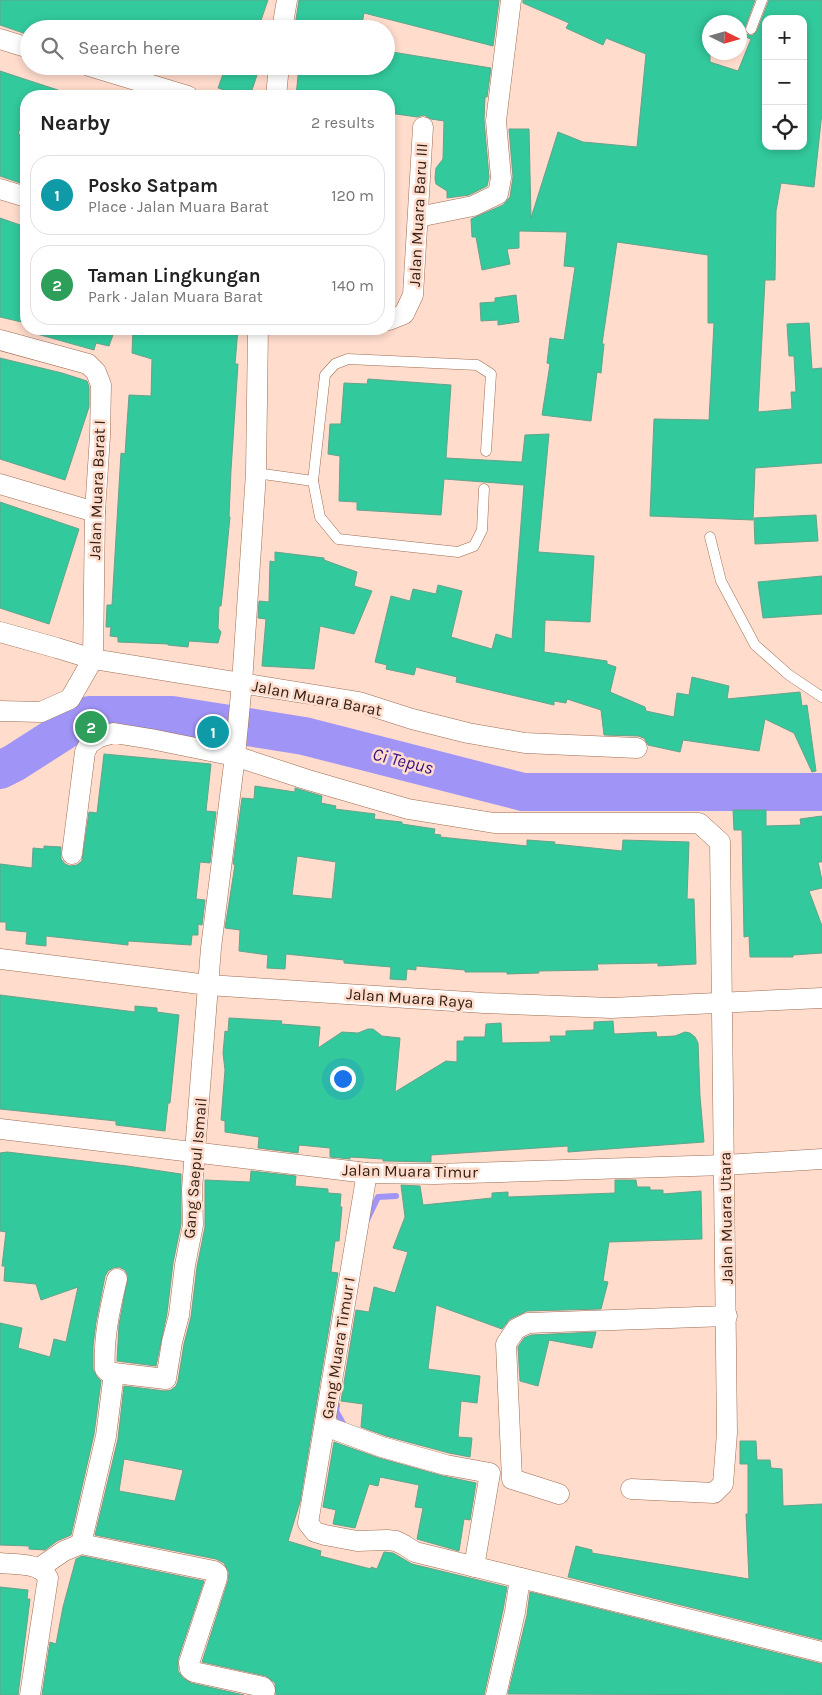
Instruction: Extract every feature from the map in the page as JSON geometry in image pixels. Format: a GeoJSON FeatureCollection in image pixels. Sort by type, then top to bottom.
{"type":"FeatureCollection","features":[{"type":"Feature","properties":{"kind":"street"},"geometry":{"type":"LineString","coordinates":[[284,20],[288,0]]}},
{"type":"Feature","properties":{"kind":"street"},"geometry":{"type":"LineString","coordinates":[[418,217],[473,206],[498,194],[500,178],[496,121],[511,0]]}},
{"type":"Feature","properties":{"kind":"street"},"geometry":{"type":"LineString","coordinates":[[0,39],[20,45]]}},
{"type":"Feature","properties":{"kind":"street"},"geometry":{"type":"LineString","coordinates":[[119,75],[168,90]]}},
{"type":"Feature","properties":{"kind":"street"},"geometry":{"type":"LineString","coordinates":[[277,90],[278,75]]}},
{"type":"Feature","properties":{"kind":"street","name":"Jalan Muara Baru III"},"geometry":{"type":"LineString","coordinates":[[395,318],[404,314],[413,295],[423,127]]}},
{"type":"Feature","properties":{"kind":"street"},"geometry":{"type":"LineString","coordinates":[[0,189],[20,195]]}},
{"type":"Feature","properties":{"kind":"street","name":"Gang Saepul Ismail"},"geometry":{"type":"LineString","coordinates":[[114,1373],[166,1379],[179,1315],[185,1265],[193,1225],[192,1189],[211,948],[241,693],[256,473],[258,335]]}},
{"type":"Feature","properties":{"kind":"street","name":"Jalan Muara Barat I"},"geometry":{"type":"LineString","coordinates":[[0,340],[88,364],[96,372],[101,385],[95,512],[93,659]]}},
{"type":"Feature","properties":{"kind":"street"},"geometry":{"type":"LineString","coordinates":[[0,484],[95,512]]}},
{"type":"Feature","properties":{"kind":"street","name":"Jalan Muara Barat"},"geometry":{"type":"LineString","coordinates":[[0,632],[93,659],[241,693],[359,702],[468,733],[525,743],[637,748]]}},
{"type":"Feature","properties":{"kind":"street"},"geometry":{"type":"LineString","coordinates":[[0,711],[41,712],[70,699],[93,659]]}},
{"type":"Feature","properties":{"kind":"street"},"geometry":{"type":"LineString","coordinates":[[72,854],[85,752],[89,744],[99,737],[114,734],[200,748],[236,748]]}},
{"type":"Feature","properties":{"kind":"street","name":"Jalan Muara Utara"},"geometry":{"type":"LineString","coordinates":[[236,748],[305,779],[408,809],[494,823],[699,823],[720,842],[727,1316],[727,1433],[723,1484],[714,1493],[631,1489]]}},
{"type":"Feature","properties":{"kind":"street","name":"Jalan Muara Raya"},"geometry":{"type":"LineString","coordinates":[[0,959],[208,985],[484,1003],[611,1008],[822,998]]}},
{"type":"Feature","properties":{"kind":"street","name":"Jalan Muara Timur"},"geometry":{"type":"LineString","coordinates":[[0,1129],[367,1173],[434,1174],[725,1165],[822,1159]]}},
{"type":"Feature","properties":{"kind":"street","name":"Gang Muara Timur I"},"geometry":{"type":"LineString","coordinates":[[367,1173],[308,1523],[315,1532],[324,1535],[357,1541],[396,1541],[415,1552],[474,1567]]}},
{"type":"Feature","properties":{"kind":"street"},"geometry":{"type":"LineString","coordinates":[[81,1544],[106,1436],[114,1373],[108,1372],[105,1369],[105,1348],[117,1279]]}},
{"type":"Feature","properties":{"kind":"street"},"geometry":{"type":"LineString","coordinates":[[559,1494],[512,1479],[506,1344],[516,1329],[528,1323],[727,1316]]}},
{"type":"Feature","properties":{"kind":"street"},"geometry":{"type":"LineString","coordinates":[[325,1426],[382,1447],[446,1465],[490,1473],[474,1567],[822,1652]]}},
{"type":"Feature","properties":{"kind":"street"},"geometry":{"type":"LineString","coordinates":[[30,1695],[44,1568],[64,1551],[81,1544],[217,1573],[189,1664],[190,1669],[194,1672],[263,1686],[266,1690],[264,1695]]}},
{"type":"Feature","properties":{"kind":"street"},"geometry":{"type":"LineString","coordinates":[[0,1563],[44,1568]]}},
{"type":"Feature","properties":{"kind":"street"},"geometry":{"type":"LineString","coordinates":[[496,1695],[515,1612],[520,1578]]}},
{"type":"Feature","properties":{"kind":"lane"},"geometry":{"type":"LineString","coordinates":[[751,29],[762,0]]}},
{"type":"Feature","properties":{"kind":"lane"},"geometry":{"type":"LineString","coordinates":[[484,489],[482,530],[474,546],[458,552],[338,539],[320,517],[313,481],[325,375],[335,364],[348,360],[477,365],[491,374],[486,451]]}},
{"type":"Feature","properties":{"kind":"lane"},"geometry":{"type":"LineString","coordinates":[[256,473],[313,481]]}},
{"type":"Feature","properties":{"kind":"lane"},"geometry":{"type":"LineString","coordinates":[[710,537],[721,581],[756,645],[789,675],[822,696]]}},
{"type":"Feature","properties":{"kind":"building"},"geometry":{"type":"Polygon","coordinates":[[[0,0],[268,0],[261,20],[20,20],[20,32],[0,25],[0,0]]]}},
{"type":"Feature","properties":{"kind":"building"},"geometry":{"type":"Polygon","coordinates":[[[299,0],[499,0],[493,46],[364,13],[363,20],[296,20],[299,0]]]}},
{"type":"Feature","properties":{"kind":"building"},"geometry":{"type":"Polygon","coordinates":[[[523,0],[755,0],[747,22],[747,15],[702,15],[702,60],[710,60],[710,62],[738,71],[742,60],[747,60],[747,49],[751,39],[747,38],[747,34],[752,36],[757,31],[762,18],[762,150],[807,150],[807,15],[763,15],[769,0],[822,0],[822,112],[814,187],[781,183],[776,211],[775,280],[765,280],[758,412],[792,409],[791,392],[796,392],[794,356],[789,356],[787,324],[809,323],[812,369],[822,368],[822,463],[755,468],[753,520],[650,516],[654,419],[709,420],[714,323],[708,323],[708,255],[617,242],[602,344],[604,344],[601,373],[597,372],[591,421],[542,415],[550,364],[547,363],[550,338],[564,340],[575,267],[564,266],[567,232],[519,231],[519,248],[507,249],[510,264],[482,270],[476,237],[472,237],[471,219],[503,205],[510,197],[513,177],[509,129],[529,129],[531,218],[558,132],[583,142],[637,147],[646,54],[606,38],[603,45],[566,28],[569,23],[523,3],[523,0]]]}},
{"type":"Feature","properties":{"kind":"building"},"geometry":{"type":"Polygon","coordinates":[[[395,52],[491,68],[487,97],[485,97],[484,120],[489,177],[487,186],[469,195],[447,198],[447,191],[436,184],[435,178],[436,168],[443,159],[444,121],[431,119],[424,115],[417,117],[395,114],[395,90],[297,90],[298,75],[395,75],[395,52]]]}},
{"type":"Feature","properties":{"kind":"building"},"geometry":{"type":"Polygon","coordinates":[[[0,71],[58,90],[20,90],[20,128],[18,134],[20,134],[20,183],[0,176],[0,71]]]}},
{"type":"Feature","properties":{"kind":"building"},"geometry":{"type":"Polygon","coordinates":[[[223,75],[257,75],[252,90],[224,90],[218,88],[223,75]]]}},
{"type":"Feature","properties":{"kind":"building"},"geometry":{"type":"Polygon","coordinates":[[[0,218],[20,225],[20,322],[0,317],[0,218]]]}},
{"type":"Feature","properties":{"kind":"building"},"geometry":{"type":"Polygon","coordinates":[[[516,295],[519,322],[498,325],[498,320],[481,321],[480,303],[495,302],[495,298],[516,295]]]}},
{"type":"Feature","properties":{"kind":"building"},"geometry":{"type":"Polygon","coordinates":[[[41,335],[113,335],[109,346],[96,343],[94,350],[41,335]]]}},
{"type":"Feature","properties":{"kind":"building"},"geometry":{"type":"Polygon","coordinates":[[[133,335],[237,335],[235,364],[238,364],[230,517],[221,606],[219,606],[218,628],[221,632],[218,643],[189,641],[188,647],[168,644],[118,642],[118,637],[110,636],[111,627],[106,627],[107,605],[112,605],[121,453],[125,454],[129,395],[151,396],[152,359],[132,353],[133,335]]]}},
{"type":"Feature","properties":{"kind":"building"},"geometry":{"type":"Polygon","coordinates":[[[0,358],[87,381],[89,387],[89,407],[65,480],[0,459],[0,358]]]}},
{"type":"Feature","properties":{"kind":"building"},"geometry":{"type":"Polygon","coordinates":[[[368,379],[451,385],[446,458],[522,462],[525,435],[549,434],[538,552],[594,556],[590,622],[545,620],[544,652],[607,661],[607,664],[616,667],[610,692],[645,707],[646,711],[674,717],[677,693],[689,695],[692,677],[729,686],[727,699],[800,692],[802,706],[807,705],[816,771],[812,772],[794,733],[765,719],[759,751],[683,740],[680,752],[648,745],[644,738],[638,736],[604,735],[601,710],[567,699],[566,703],[554,701],[554,705],[456,682],[457,677],[416,667],[414,675],[386,669],[387,665],[375,662],[391,596],[410,601],[413,589],[436,594],[438,585],[462,591],[451,637],[492,649],[496,634],[512,639],[524,485],[444,479],[441,515],[357,510],[357,502],[339,501],[340,456],[328,454],[330,424],[341,424],[344,383],[367,384],[368,379]]]}},
{"type":"Feature","properties":{"kind":"building"},"geometry":{"type":"Polygon","coordinates":[[[0,502],[79,529],[49,624],[0,608],[0,502]]]}},
{"type":"Feature","properties":{"kind":"building"},"geometry":{"type":"Polygon","coordinates":[[[816,515],[818,541],[755,544],[754,518],[816,515]]]}},
{"type":"Feature","properties":{"kind":"building"},"geometry":{"type":"Polygon","coordinates":[[[275,552],[324,558],[324,560],[357,572],[354,586],[372,591],[354,634],[320,626],[314,669],[262,666],[266,619],[258,618],[259,601],[269,602],[270,561],[275,562],[275,552]]]}},
{"type":"Feature","properties":{"kind":"building"},"geometry":{"type":"Polygon","coordinates":[[[822,576],[822,614],[763,618],[758,582],[822,576]]]}},
{"type":"Feature","properties":{"kind":"building"},"geometry":{"type":"Polygon","coordinates":[[[104,754],[211,764],[206,811],[216,812],[210,863],[200,862],[196,899],[205,900],[202,925],[198,924],[198,935],[192,935],[191,945],[128,941],[128,945],[46,936],[46,946],[26,944],[27,932],[6,930],[6,922],[0,922],[0,864],[32,868],[33,848],[44,849],[44,846],[61,847],[61,859],[70,866],[77,865],[82,861],[89,812],[97,813],[104,754]]]}},
{"type":"Feature","properties":{"kind":"building"},"geometry":{"type":"Polygon","coordinates":[[[255,786],[295,792],[295,788],[322,796],[321,803],[336,806],[335,809],[375,814],[374,819],[402,822],[402,824],[435,829],[434,834],[441,835],[440,837],[527,846],[527,840],[622,851],[623,840],[689,842],[687,899],[694,899],[696,964],[658,966],[658,963],[597,964],[598,970],[538,971],[539,973],[507,974],[507,972],[465,972],[465,970],[416,966],[416,970],[407,969],[406,980],[390,979],[391,967],[344,963],[344,960],[286,954],[285,969],[267,968],[268,955],[239,951],[240,930],[225,928],[235,865],[233,864],[242,798],[254,799],[255,786]],[[297,856],[292,895],[332,899],[336,862],[297,856]]]}},
{"type":"Feature","properties":{"kind":"building"},"geometry":{"type":"Polygon","coordinates":[[[733,810],[766,810],[766,826],[801,825],[800,819],[822,816],[822,862],[818,862],[822,888],[809,891],[822,926],[822,953],[793,955],[793,957],[750,957],[749,936],[744,937],[742,830],[734,830],[733,810]]]}},
{"type":"Feature","properties":{"kind":"building"},"geometry":{"type":"Polygon","coordinates":[[[0,995],[135,1012],[135,1006],[157,1008],[157,1012],[179,1015],[170,1103],[168,1103],[165,1131],[116,1125],[116,1121],[0,1109],[0,995]]]}},
{"type":"Feature","properties":{"kind":"building"},"geometry":{"type":"Polygon","coordinates":[[[229,1018],[282,1021],[281,1024],[320,1027],[318,1048],[342,1032],[358,1033],[373,1029],[382,1036],[400,1038],[395,1092],[446,1061],[457,1062],[457,1041],[464,1041],[464,1037],[485,1037],[486,1024],[501,1023],[502,1043],[551,1042],[550,1036],[566,1036],[566,1031],[594,1030],[594,1022],[613,1021],[614,1034],[656,1032],[657,1037],[675,1036],[685,1032],[690,1033],[698,1043],[704,1142],[568,1152],[568,1146],[431,1155],[431,1162],[330,1157],[330,1148],[299,1145],[298,1153],[258,1148],[259,1137],[225,1132],[225,1121],[221,1120],[225,1070],[223,1053],[225,1031],[228,1032],[229,1018]]]}},
{"type":"Feature","properties":{"kind":"building"},"geometry":{"type":"Polygon","coordinates":[[[7,1152],[181,1174],[181,1224],[173,1263],[167,1313],[156,1366],[117,1361],[119,1325],[128,1276],[125,1270],[119,1267],[113,1268],[105,1276],[96,1322],[93,1369],[101,1381],[94,1434],[71,1535],[57,1541],[45,1550],[29,1549],[29,1546],[0,1545],[0,1323],[22,1328],[18,1348],[50,1357],[54,1339],[66,1342],[78,1287],[41,1300],[36,1284],[4,1281],[5,1266],[2,1266],[6,1232],[0,1231],[0,1153],[7,1152]]]}},
{"type":"Feature","properties":{"kind":"building"},"geometry":{"type":"Polygon","coordinates":[[[251,1171],[296,1176],[295,1186],[328,1189],[328,1193],[341,1194],[340,1207],[342,1207],[339,1241],[335,1241],[331,1272],[338,1273],[300,1502],[288,1541],[321,1551],[320,1556],[371,1569],[371,1567],[377,1569],[384,1552],[393,1553],[412,1564],[507,1587],[484,1695],[276,1695],[275,1683],[266,1676],[202,1662],[228,1581],[229,1573],[224,1563],[216,1559],[95,1535],[118,1439],[124,1386],[165,1391],[171,1390],[178,1381],[191,1317],[197,1267],[205,1227],[205,1180],[250,1182],[251,1171]],[[124,1459],[119,1491],[175,1501],[183,1470],[124,1459]]]}},
{"type":"Feature","properties":{"kind":"building"},"geometry":{"type":"Polygon","coordinates":[[[615,1180],[636,1180],[637,1187],[663,1190],[663,1194],[701,1191],[702,1239],[609,1242],[603,1281],[608,1282],[601,1309],[527,1311],[510,1319],[502,1329],[436,1305],[428,1369],[480,1376],[477,1403],[461,1401],[458,1437],[472,1438],[470,1457],[386,1436],[361,1427],[363,1404],[341,1401],[356,1310],[369,1312],[374,1287],[395,1293],[408,1252],[393,1248],[405,1217],[401,1185],[420,1186],[423,1205],[492,1198],[492,1193],[508,1192],[508,1197],[615,1193],[615,1180]]]}},
{"type":"Feature","properties":{"kind":"building"},"geometry":{"type":"Polygon","coordinates":[[[596,1332],[592,1348],[549,1340],[538,1386],[520,1381],[518,1347],[524,1338],[531,1335],[596,1332]]]}},
{"type":"Feature","properties":{"kind":"building"},"geometry":{"type":"Polygon","coordinates":[[[740,1441],[756,1441],[757,1460],[770,1460],[771,1468],[782,1469],[783,1506],[822,1504],[822,1640],[568,1577],[576,1546],[592,1550],[592,1553],[749,1579],[746,1514],[748,1514],[748,1464],[740,1464],[740,1441]]]}},
{"type":"Feature","properties":{"kind":"building"},"geometry":{"type":"Polygon","coordinates":[[[334,1442],[379,1458],[476,1483],[470,1520],[464,1519],[459,1551],[417,1539],[423,1508],[415,1507],[419,1485],[380,1477],[378,1486],[369,1484],[355,1528],[333,1524],[336,1510],[323,1507],[334,1442]]]}},
{"type":"Feature","properties":{"kind":"building"},"geometry":{"type":"Polygon","coordinates":[[[82,1556],[204,1581],[178,1659],[178,1671],[183,1678],[191,1683],[244,1695],[42,1695],[50,1642],[56,1644],[63,1607],[76,1559],[82,1556]]]}},
{"type":"Feature","properties":{"kind":"building"},"geometry":{"type":"Polygon","coordinates":[[[0,1587],[28,1590],[27,1599],[30,1599],[18,1695],[0,1695],[0,1587]]]}},
{"type":"Feature","properties":{"kind":"building"},"geometry":{"type":"Polygon","coordinates":[[[530,1592],[822,1664],[822,1695],[508,1694],[527,1615],[530,1592]]]}},
{"type":"Feature","properties":{"kind":"waterway","name":"Ci Tepus"},"geometry":{"type":"LineString","coordinates":[[0,770],[89,715],[172,715],[304,736],[523,792],[822,792]]}},
{"type":"Feature","properties":{"kind":"waterway"},"geometry":{"type":"LineString","coordinates":[[367,1220],[378,1197],[396,1196]]}},
{"type":"Feature","properties":{"kind":"waterway"},"geometry":{"type":"LineString","coordinates":[[337,1405],[336,1411],[345,1427]]}},
{"type":"Feature","properties":{"kind":"place","name":"Taman Lingkungan"},"geometry":{"type":"Point","coordinates":[91,727]}},
{"type":"Feature","properties":{"kind":"place","name":"Posko Satpam"},"geometry":{"type":"Point","coordinates":[213,732]}}]}
